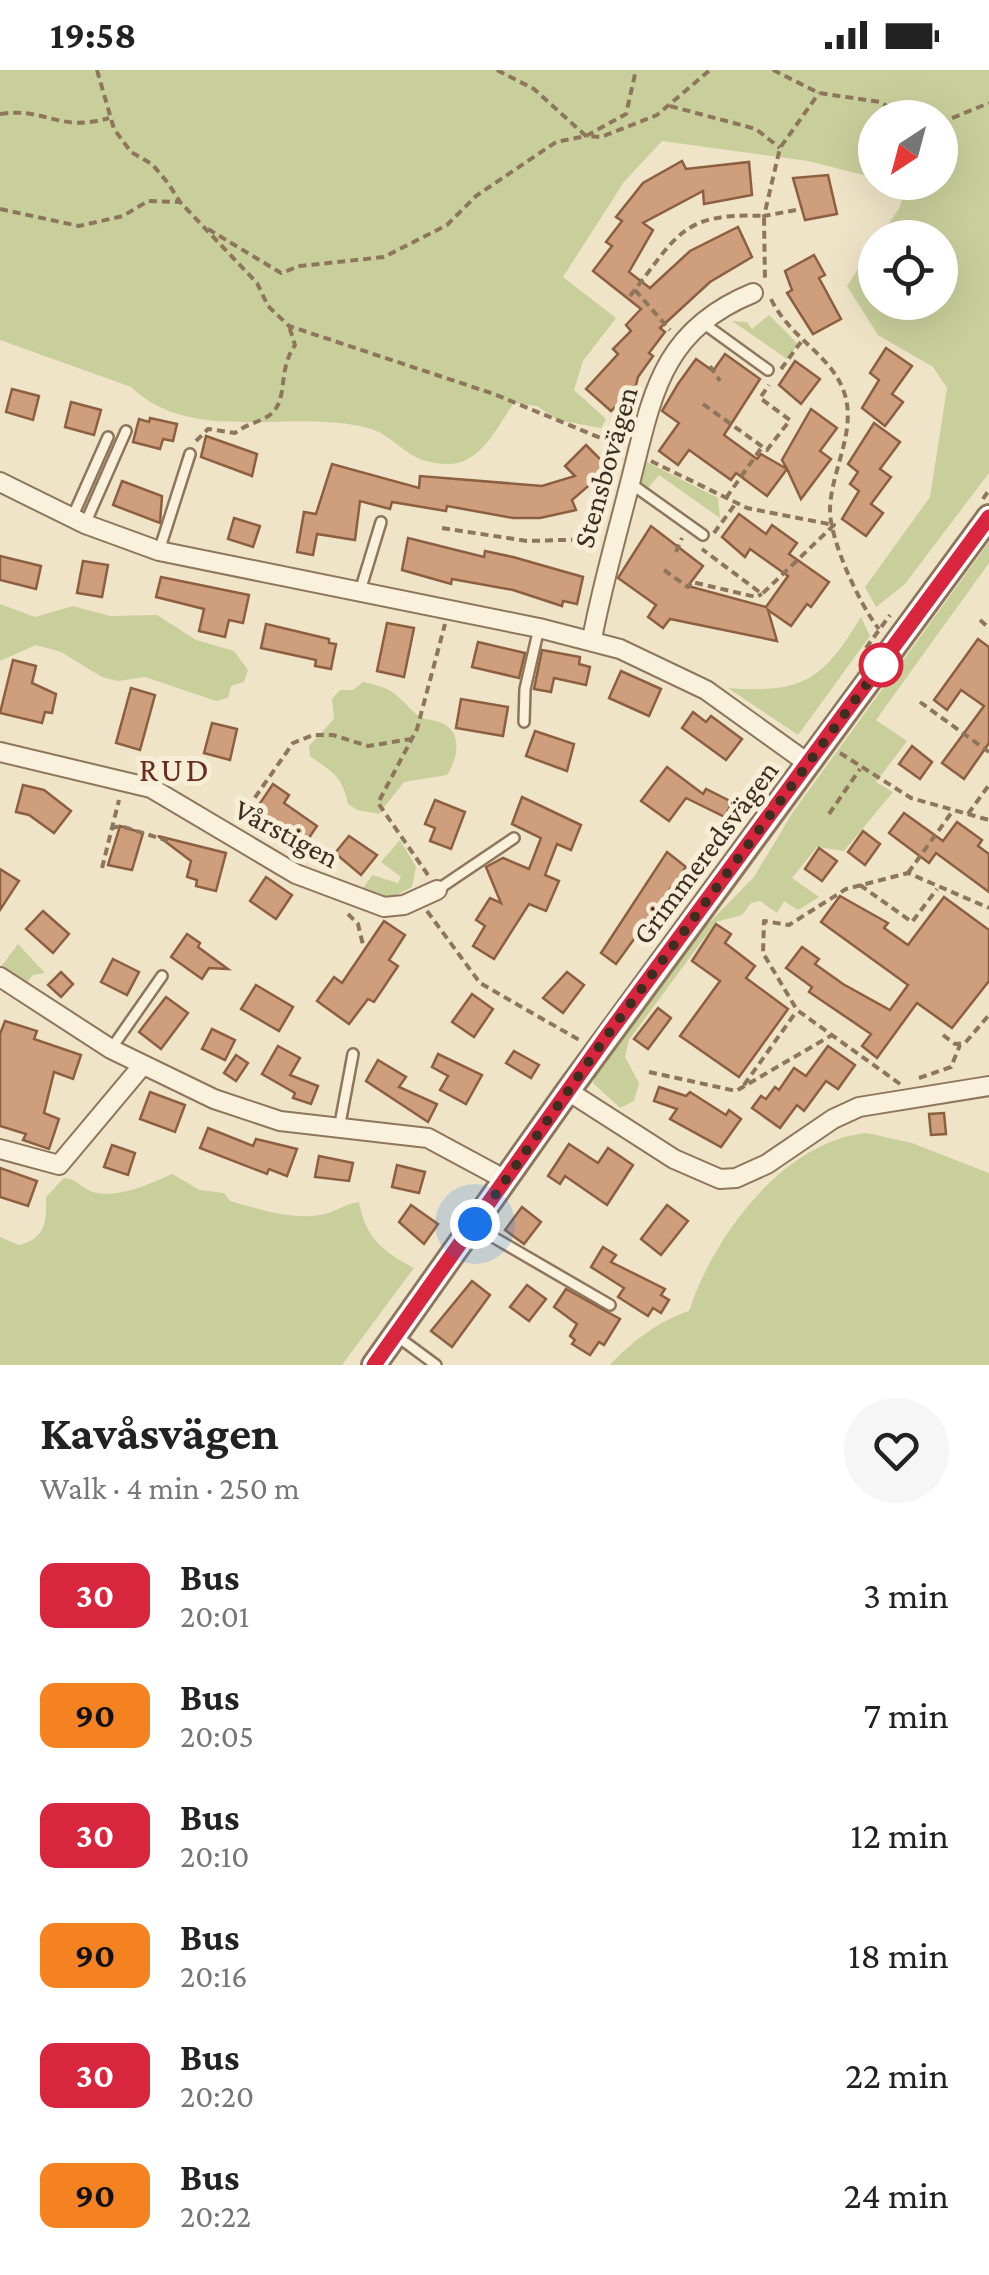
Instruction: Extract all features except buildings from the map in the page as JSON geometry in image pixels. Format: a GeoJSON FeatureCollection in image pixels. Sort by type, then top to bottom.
{"type":"FeatureCollection","features":[{"type":"Feature","properties":{"kind":"street","name":"Stensbovägen"},"geometry":{"type":"LineString","coordinates":[[592,639],[612,540],[630,483],[649,398],[684,344],[703,323],[716,310],[753,293]]}},
{"type":"Feature","properties":{"kind":"street"},"geometry":{"type":"LineString","coordinates":[[1,488],[159,551],[592,639],[652,661],[706,690],[808,764]]}},
{"type":"Feature","properties":{"kind":"street","name":"Grimmeredsvägen"},"geometry":{"type":"LineString","coordinates":[[374,1365],[568,1090],[989,517]]}},
{"type":"Feature","properties":{"kind":"street","name":"Vårstigen"},"geometry":{"type":"LineString","coordinates":[[0,752],[166,794],[296,874],[384,907],[419,899],[437,890]]}},
{"type":"Feature","properties":{"kind":"street"},"geometry":{"type":"LineString","coordinates":[[0,977],[110,1049],[249,1112],[339,1129],[428,1138],[506,1180]]}},
{"type":"Feature","properties":{"kind":"street"},"geometry":{"type":"LineString","coordinates":[[0,1149],[59,1164],[142,1066]]}},
{"type":"Feature","properties":{"kind":"street"},"geometry":{"type":"LineString","coordinates":[[568,1090],[674,1159],[720,1178],[736,1178],[768,1164],[832,1119],[859,1108],[989,1086]]}},
{"type":"Feature","properties":{"kind":"lane"},"geometry":{"type":"LineString","coordinates":[[703,323],[768,370]]}},
{"type":"Feature","properties":{"kind":"lane"},"geometry":{"type":"LineString","coordinates":[[79,521],[126,432]]}},
{"type":"Feature","properties":{"kind":"lane"},"geometry":{"type":"LineString","coordinates":[[79,521],[108,437]]}},
{"type":"Feature","properties":{"kind":"lane"},"geometry":{"type":"LineString","coordinates":[[159,551],[190,454]]}},
{"type":"Feature","properties":{"kind":"lane"},"geometry":{"type":"LineString","coordinates":[[630,483],[703,535]]}},
{"type":"Feature","properties":{"kind":"lane"},"geometry":{"type":"LineString","coordinates":[[360,592],[381,522]]}},
{"type":"Feature","properties":{"kind":"lane"},"geometry":{"type":"LineString","coordinates":[[524,722],[526,689],[539,628]]}},
{"type":"Feature","properties":{"kind":"lane"},"geometry":{"type":"LineString","coordinates":[[437,890],[514,838]]}},
{"type":"Feature","properties":{"kind":"lane"},"geometry":{"type":"LineString","coordinates":[[110,1049],[162,976]]}},
{"type":"Feature","properties":{"kind":"lane"},"geometry":{"type":"LineString","coordinates":[[339,1129],[353,1054]]}},
{"type":"Feature","properties":{"kind":"lane"},"geometry":{"type":"LineString","coordinates":[[474,1226],[610,1306]]}},
{"type":"Feature","properties":{"kind":"lane"},"geometry":{"type":"LineString","coordinates":[[396,1335],[436,1365]]}},
{"type":"Feature","properties":{"kind":"path"},"geometry":{"type":"LineString","coordinates":[[96,70],[109,118],[131,152],[152,164],[180,202],[257,283],[268,306],[289,326],[538,410],[736,503],[778,516],[834,525]]}},
{"type":"Feature","properties":{"kind":"path"},"geometry":{"type":"LineString","coordinates":[[497,70],[534,89],[586,136]]}},
{"type":"Feature","properties":{"kind":"path"},"geometry":{"type":"LineString","coordinates":[[586,136],[626,114],[636,70]]}},
{"type":"Feature","properties":{"kind":"path"},"geometry":{"type":"LineString","coordinates":[[204,228],[281,273],[300,266],[384,256],[447,225],[476,196],[556,142],[617,133],[668,106],[710,70]]}},
{"type":"Feature","properties":{"kind":"path"},"geometry":{"type":"LineString","coordinates":[[773,70],[819,93],[866,100]]}},
{"type":"Feature","properties":{"kind":"path"},"geometry":{"type":"LineString","coordinates":[[819,93],[780,148],[764,216],[764,278],[776,310],[800,342],[834,372],[848,408],[830,510],[865,612],[879,629]]}},
{"type":"Feature","properties":{"kind":"path"},"geometry":{"type":"LineString","coordinates":[[958,115],[989,103]]}},
{"type":"Feature","properties":{"kind":"path"},"geometry":{"type":"LineString","coordinates":[[668,106],[756,129],[780,148]]}},
{"type":"Feature","properties":{"kind":"path"},"geometry":{"type":"LineString","coordinates":[[0,114],[39,114],[67,125],[109,118]]}},
{"type":"Feature","properties":{"kind":"path"},"geometry":{"type":"LineString","coordinates":[[0,209],[79,226],[123,216],[148,202],[180,202]]}},
{"type":"Feature","properties":{"kind":"path"},"geometry":{"type":"LineString","coordinates":[[630,296],[688,225],[714,218],[796,210]]}},
{"type":"Feature","properties":{"kind":"path"},"geometry":{"type":"LineString","coordinates":[[635,290],[684,344]]}},
{"type":"Feature","properties":{"kind":"path"},"geometry":{"type":"LineString","coordinates":[[190,454],[208,428],[235,433],[246,423],[269,416],[280,402],[282,368],[295,345],[289,326]]}},
{"type":"Feature","properties":{"kind":"path"},"geometry":{"type":"LineString","coordinates":[[703,404],[767,450],[790,420],[760,398],[800,342]]}},
{"type":"Feature","properties":{"kind":"path"},"geometry":{"type":"LineString","coordinates":[[710,366],[720,381]]}},
{"type":"Feature","properties":{"kind":"path"},"geometry":{"type":"LineString","coordinates":[[726,498],[762,447]]}},
{"type":"Feature","properties":{"kind":"path"},"geometry":{"type":"LineString","coordinates":[[736,503],[702,550],[762,594]]}},
{"type":"Feature","properties":{"kind":"path"},"geometry":{"type":"LineString","coordinates":[[664,570],[688,587],[692,582],[756,597],[834,525]]}},
{"type":"Feature","properties":{"kind":"path"},"geometry":{"type":"LineString","coordinates":[[442,528],[527,541],[612,540]]}},
{"type":"Feature","properties":{"kind":"path"},"geometry":{"type":"LineString","coordinates":[[437,890],[378,803],[411,739],[449,610]]}},
{"type":"Feature","properties":{"kind":"path"},"geometry":{"type":"LineString","coordinates":[[980,620],[989,628]]}},
{"type":"Feature","properties":{"kind":"path"},"geometry":{"type":"LineString","coordinates":[[920,702],[989,752]]}},
{"type":"Feature","properties":{"kind":"path"},"geometry":{"type":"LineString","coordinates":[[230,836],[293,743],[313,735],[333,735],[368,746],[411,739]]}},
{"type":"Feature","properties":{"kind":"path"},"geometry":{"type":"LineString","coordinates":[[824,742],[911,798],[989,820]]}},
{"type":"Feature","properties":{"kind":"path"},"geometry":{"type":"LineString","coordinates":[[829,814],[861,768]]}},
{"type":"Feature","properties":{"kind":"path"},"geometry":{"type":"LineString","coordinates":[[102,868],[124,781]]}},
{"type":"Feature","properties":{"kind":"path"},"geometry":{"type":"LineString","coordinates":[[968,814],[989,785]]}},
{"type":"Feature","properties":{"kind":"path"},"geometry":{"type":"LineString","coordinates":[[908,874],[953,811]]}},
{"type":"Feature","properties":{"kind":"path"},"geometry":{"type":"LineString","coordinates":[[111,828],[121,826],[168,842]]}},
{"type":"Feature","properties":{"kind":"path"},"geometry":{"type":"LineString","coordinates":[[900,1084],[798,1010],[763,953],[764,921],[789,925],[846,889],[908,874],[989,908]]}},
{"type":"Feature","properties":{"kind":"path"},"geometry":{"type":"LineString","coordinates":[[860,885],[912,922],[937,889]]}},
{"type":"Feature","properties":{"kind":"path"},"geometry":{"type":"LineString","coordinates":[[419,899],[480,983],[585,1043]]}},
{"type":"Feature","properties":{"kind":"path"},"geometry":{"type":"LineString","coordinates":[[347,913],[358,924],[362,945]]}},
{"type":"Feature","properties":{"kind":"path"},"geometry":{"type":"LineString","coordinates":[[741,1089],[798,1010]]}},
{"type":"Feature","properties":{"kind":"path"},"geometry":{"type":"LineString","coordinates":[[917,1078],[951,1067],[960,1045],[989,1015]]}},
{"type":"Feature","properties":{"kind":"path"},"geometry":{"type":"LineString","coordinates":[[649,1072],[741,1089],[804,1047],[832,1035]]}},
{"type":"Feature","properties":{"kind":"path"},"geometry":{"type":"LineString","coordinates":[[943,1035],[960,1045]]}},
{"type":"Feature","properties":{"kind":"green space"},"geometry":{"type":"Polygon","coordinates":[[[0,70],[989,70],[989,473],[905,584],[876,607],[865,587],[930,497],[947,388],[933,367],[878,335],[869,320],[958,320],[958,220],[891,220],[902,200],[958,200],[958,100],[858,100],[858,174],[808,161],[662,141],[624,182],[563,277],[616,318],[583,361],[574,390],[606,419],[601,428],[557,420],[537,406],[514,403],[495,432],[471,457],[450,464],[435,463],[413,455],[368,428],[308,421],[213,421],[183,415],[156,405],[131,387],[0,340],[0,70]]]}},
{"type":"Feature","properties":{"kind":"green space"},"geometry":{"type":"Polygon","coordinates":[[[858,270],[858,303],[847,286],[858,270]]]}},
{"type":"Feature","properties":{"kind":"green space"},"geometry":{"type":"Polygon","coordinates":[[[769,315],[798,344],[787,359],[732,321],[747,322],[752,329],[769,315]]]}},
{"type":"Feature","properties":{"kind":"green space"},"geometry":{"type":"Polygon","coordinates":[[[645,461],[718,498],[720,518],[659,475],[648,488],[641,484],[645,461]]]}},
{"type":"Feature","properties":{"kind":"green space"},"geometry":{"type":"Polygon","coordinates":[[[989,542],[989,563],[876,720],[907,741],[876,782],[893,792],[844,851],[817,847],[792,878],[819,897],[798,910],[784,901],[777,913],[760,901],[751,903],[742,915],[716,922],[629,1040],[625,1057],[639,1083],[634,1101],[620,1108],[593,1083],[596,1073],[698,934],[754,877],[793,812],[989,542]]]}},
{"type":"Feature","properties":{"kind":"green space"},"geometry":{"type":"Polygon","coordinates":[[[0,604],[35,617],[73,606],[110,616],[157,615],[196,640],[234,651],[248,670],[244,682],[231,686],[228,698],[216,701],[145,677],[118,681],[102,677],[61,652],[36,645],[0,661],[0,604]]]}},
{"type":"Feature","properties":{"kind":"green space"},"geometry":{"type":"Polygon","coordinates":[[[861,617],[870,636],[798,735],[728,688],[776,688],[809,678],[835,655],[861,617]]]}},
{"type":"Feature","properties":{"kind":"green space"},"geometry":{"type":"Polygon","coordinates":[[[363,682],[388,690],[418,716],[447,726],[456,746],[447,775],[404,782],[379,814],[348,804],[339,781],[310,756],[309,746],[334,719],[332,699],[340,690],[353,690],[363,682]]]}},
{"type":"Feature","properties":{"kind":"green space"},"geometry":{"type":"Polygon","coordinates":[[[400,840],[416,867],[412,887],[391,898],[362,890],[372,875],[398,883],[401,877],[381,862],[400,840]]]}},
{"type":"Feature","properties":{"kind":"green space"},"geometry":{"type":"Polygon","coordinates":[[[18,944],[45,973],[33,975],[25,985],[0,968],[18,944]]]}},
{"type":"Feature","properties":{"kind":"green space"},"geometry":{"type":"Polygon","coordinates":[[[867,1133],[912,1143],[989,1173],[989,1365],[610,1365],[646,1333],[689,1311],[715,1253],[734,1224],[781,1173],[808,1153],[837,1140],[867,1133]]]}},
{"type":"Feature","properties":{"kind":"green space"},"geometry":{"type":"Polygon","coordinates":[[[172,1174],[200,1190],[224,1193],[230,1201],[286,1215],[320,1215],[359,1202],[366,1225],[377,1242],[414,1268],[342,1365],[0,1365],[0,1237],[19,1245],[39,1234],[45,1222],[46,1197],[64,1178],[93,1192],[112,1194],[172,1174]]]}},
{"type":"Feature","properties":{"kind":"bus line","name":"30"},"geometry":{"type":"LineString","coordinates":[[374,1365],[606,1037],[989,517]]}},
{"type":"Feature","properties":{"kind":"district","name":"RUD"},"geometry":{"type":"Point","coordinates":[175,769]}},
{"type":"Feature","properties":{"kind":"route"},"geometry":{"type":"LineString","coordinates":[[475,1224],[606,1037],[881,665]]}}]}
